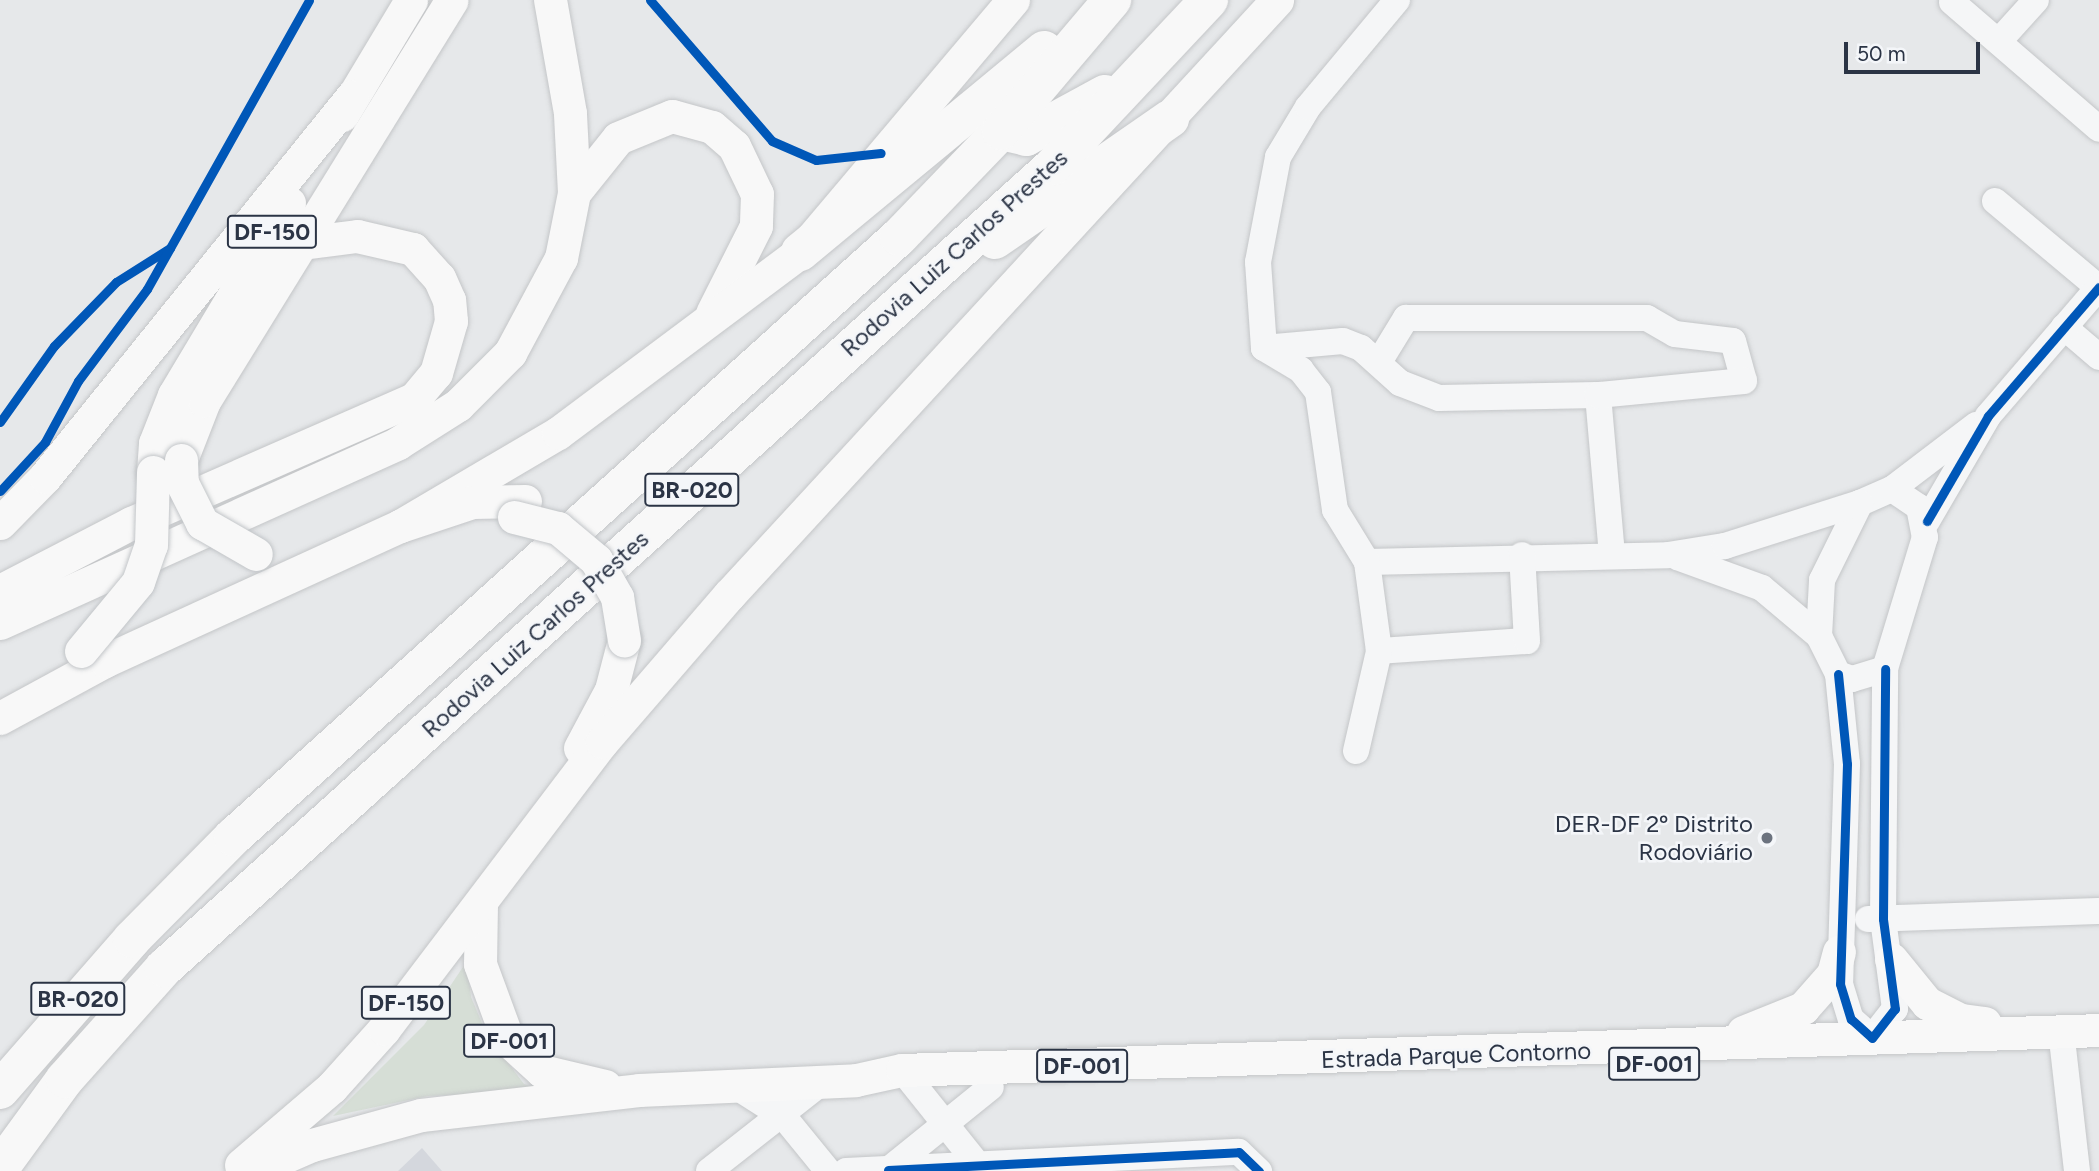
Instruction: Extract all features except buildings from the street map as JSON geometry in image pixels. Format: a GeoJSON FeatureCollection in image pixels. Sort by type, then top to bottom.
{"type":"FeatureCollection","features":[{"type":"Feature","properties":{"kind":"highway"},"geometry":{"type":"LineString","coordinates":[[800,252],[1105,0]]}},
{"type":"Feature","properties":{"kind":"highway","name":"Rodovia Luiz Carlos Prestes"},"geometry":{"type":"LineString","coordinates":[[0,1090],[109,964],[233,837],[899,237],[1001,131],[1112,0]]}},
{"type":"Feature","properties":{"kind":"highway","name":"Rodovia Luiz Carlos Prestes"},"geometry":{"type":"LineString","coordinates":[[0,1168],[65,1079],[164,968],[933,271],[1053,166],[1152,64],[1209,0]]}},
{"type":"Feature","properties":{"kind":"highway"},"geometry":{"type":"LineString","coordinates":[[1001,131],[1026,137],[1152,64]]}},
{"type":"Feature","properties":{"kind":"highway"},"geometry":{"type":"LineString","coordinates":[[933,271],[1054,204],[1170,119]]}},
{"type":"Feature","properties":{"kind":"main road","name":"DF-150"},"geometry":{"type":"LineString","coordinates":[[351,549],[256,554],[202,523],[182,484],[167,466],[155,443],[174,395],[411,0]]}},
{"type":"Feature","properties":{"kind":"main road","name":"DF-150"},"geometry":{"type":"LineString","coordinates":[[33,697],[81,651],[138,582],[151,545],[167,466],[204,401],[452,0]]}},
{"type":"Feature","properties":{"kind":"main road"},"geometry":{"type":"LineString","coordinates":[[0,623],[398,443],[458,405],[532,322],[561,258],[574,193],[570,113],[550,0]]}},
{"type":"Feature","properties":{"kind":"main road"},"geometry":{"type":"LineString","coordinates":[[400,526],[558,433],[704,328],[800,252],[1013,0]]}},
{"type":"Feature","properties":{"kind":"main road"},"geometry":{"type":"LineString","coordinates":[[602,742],[955,347],[1170,119],[1277,0]]}},
{"type":"Feature","properties":{"kind":"main road"},"geometry":{"type":"LineString","coordinates":[[0,523],[45,477],[352,97]]}},
{"type":"Feature","properties":{"kind":"main road"},"geometry":{"type":"LineString","coordinates":[[574,193],[618,138],[672,116],[702,122],[734,146],[757,194],[755,226],[704,328]]}},
{"type":"Feature","properties":{"kind":"main road"},"geometry":{"type":"LineString","coordinates":[[0,591],[131,523],[414,399],[436,373],[451,321],[449,300],[439,278],[413,248],[357,236],[302,243]]}},
{"type":"Feature","properties":{"kind":"main road","name":"DF-150"},"geometry":{"type":"LineString","coordinates":[[0,718],[33,697],[400,526],[472,502],[520,509],[593,537],[623,577],[631,633],[626,691],[602,742],[481,903],[332,1087],[234,1171]]}},
{"type":"Feature","properties":{"kind":"main road"},"geometry":{"type":"LineString","coordinates":[[263,589],[326,576],[466,523],[520,509]]}},
{"type":"Feature","properties":{"kind":"main road"},"geometry":{"type":"LineString","coordinates":[[543,818],[611,690],[631,633]]}},
{"type":"Feature","properties":{"kind":"main road","name":"Estrada Parque Contorno"},"geometry":{"type":"LineString","coordinates":[[481,903],[480,964],[508,1040],[542,1071],[570,1082],[639,1090]]}},
{"type":"Feature","properties":{"kind":"main road"},"geometry":{"type":"LineString","coordinates":[[1681,1046],[1786,1019],[1822,991],[1839,952]]}},
{"type":"Feature","properties":{"kind":"main road"},"geometry":{"type":"LineString","coordinates":[[1891,959],[1927,1003],[1960,1020],[2099,1022]]}},
{"type":"Feature","properties":{"kind":"main road","name":"Estrada Parque Contorno"},"geometry":{"type":"LineString","coordinates":[[253,1171],[324,1141],[421,1115],[639,1090],[732,1083],[822,1082],[2099,1030]]}},
{"type":"Feature","properties":{"kind":"main road"},"geometry":{"type":"LineString","coordinates":[[1829,1053],[1872,1038],[1915,1051]]}},
{"type":"Feature","properties":{"kind":"main road","name":"Estrada Parque Contorno"},"geometry":{"type":"LineString","coordinates":[[907,1078],[990,1087],[1428,1074],[1829,1053],[2099,1046]]}},
{"type":"Feature","properties":{"kind":"street"},"geometry":{"type":"LineString","coordinates":[[1264,348],[1258,262],[1278,157],[1308,107],[1397,0]]}},
{"type":"Feature","properties":{"kind":"street"},"geometry":{"type":"LineString","coordinates":[[1999,41],[2036,0]]}},
{"type":"Feature","properties":{"kind":"street"},"geometry":{"type":"LineString","coordinates":[[1952,2],[2099,129]]}},
{"type":"Feature","properties":{"kind":"street"},"geometry":{"type":"LineString","coordinates":[[1668,555],[1762,588],[1819,636],[1838,674],[1846,838],[1845,919],[1839,952],[1843,1002],[1872,1038],[1895,1009],[1891,959],[1883,919],[1885,669],[1927,521],[1989,416],[2099,287],[1995,201]]}},
{"type":"Feature","properties":{"kind":"street"},"geometry":{"type":"LineString","coordinates":[[1264,348],[1343,341],[1379,362],[1400,383],[1439,398],[1598,395],[1744,381],[1733,341],[1675,334],[1647,318],[1406,318],[1379,362]]}},
{"type":"Feature","properties":{"kind":"street"},"geometry":{"type":"LineString","coordinates":[[2064,327],[2099,357]]}},
{"type":"Feature","properties":{"kind":"street"},"geometry":{"type":"LineString","coordinates":[[1264,348],[1301,370],[1318,391],[1335,510],[1367,562],[1379,651],[1356,751]]}},
{"type":"Feature","properties":{"kind":"street"},"geometry":{"type":"LineString","coordinates":[[1598,395],[1612,554]]}},
{"type":"Feature","properties":{"kind":"street"},"geometry":{"type":"LineString","coordinates":[[1367,562],[1522,555],[1668,555],[1736,543],[1860,503],[1892,488],[1989,416]]}},
{"type":"Feature","properties":{"kind":"street"},"geometry":{"type":"LineString","coordinates":[[1892,488],[1910,497],[1927,521]]}},
{"type":"Feature","properties":{"kind":"street"},"geometry":{"type":"LineString","coordinates":[[1819,636],[1822,580],[1860,503]]}},
{"type":"Feature","properties":{"kind":"street"},"geometry":{"type":"LineString","coordinates":[[1379,651],[1527,641],[1522,555]]}},
{"type":"Feature","properties":{"kind":"street"},"geometry":{"type":"LineString","coordinates":[[1838,674],[1860,680],[1885,669]]}},
{"type":"Feature","properties":{"kind":"street"},"geometry":{"type":"LineString","coordinates":[[1846,838],[1884,839]]}},
{"type":"Feature","properties":{"kind":"street"},"geometry":{"type":"LineString","coordinates":[[1845,919],[2099,911]]}},
{"type":"Feature","properties":{"kind":"street"},"geometry":{"type":"LineString","coordinates":[[2063,1048],[2077,1171]]}},
{"type":"Feature","properties":{"kind":"street"},"geometry":{"type":"LineString","coordinates":[[907,1078],[978,1165]]}},
{"type":"Feature","properties":{"kind":"street"},"geometry":{"type":"LineString","coordinates":[[709,1171],[784,1117],[822,1082]]}},
{"type":"Feature","properties":{"kind":"street"},"geometry":{"type":"LineString","coordinates":[[732,1083],[784,1117],[828,1171]]}},
{"type":"Feature","properties":{"kind":"street"},"geometry":{"type":"LineString","coordinates":[[888,1170],[942,1122],[990,1087]]}},
{"type":"Feature","properties":{"kind":"street"},"geometry":{"type":"LineString","coordinates":[[846,1171],[941,1169],[1239,1152],[1259,1171]]}},
{"type":"Feature","properties":{"kind":"shaded area"},"geometry":{"type":"Polygon","coordinates":[[[467,961],[471,997],[487,1035],[524,1084],[543,1091],[428,1096],[333,1116],[424,1025],[467,961]]]}},
{"type":"Feature","properties":{"kind":"shaded area"},"geometry":{"type":"Polygon","coordinates":[[[422,1148],[442,1171],[398,1171],[422,1148]]]}},
{"type":"Feature","properties":{"kind":"cycle path"},"geometry":{"type":"LineString","coordinates":[[0,491],[45,442],[78,381],[147,289],[309,0]]}},
{"type":"Feature","properties":{"kind":"cycle path"},"geometry":{"type":"LineString","coordinates":[[650,0],[772,141],[816,160],[881,153]]}},
{"type":"Feature","properties":{"kind":"cycle path"},"geometry":{"type":"LineString","coordinates":[[0,422],[54,346],[116,282],[170,248]]}},
{"type":"Feature","properties":{"kind":"cycle path"},"geometry":{"type":"LineString","coordinates":[[1927,521],[1988,416],[2099,287]]}},
{"type":"Feature","properties":{"kind":"cycle path"},"geometry":{"type":"LineString","coordinates":[[1838,674],[1847,764],[1840,984],[1851,1019],[1872,1038],[1895,1009],[1883,919],[1885,669]]}},
{"type":"Feature","properties":{"kind":"cycle path"},"geometry":{"type":"LineString","coordinates":[[888,1170],[1239,1152],[1259,1171]]}},
{"type":"Feature","properties":{"kind":"place","name":"DER-DF 2º Distrito Rodoviário"},"geometry":{"type":"Point","coordinates":[1767,838]}}]}
